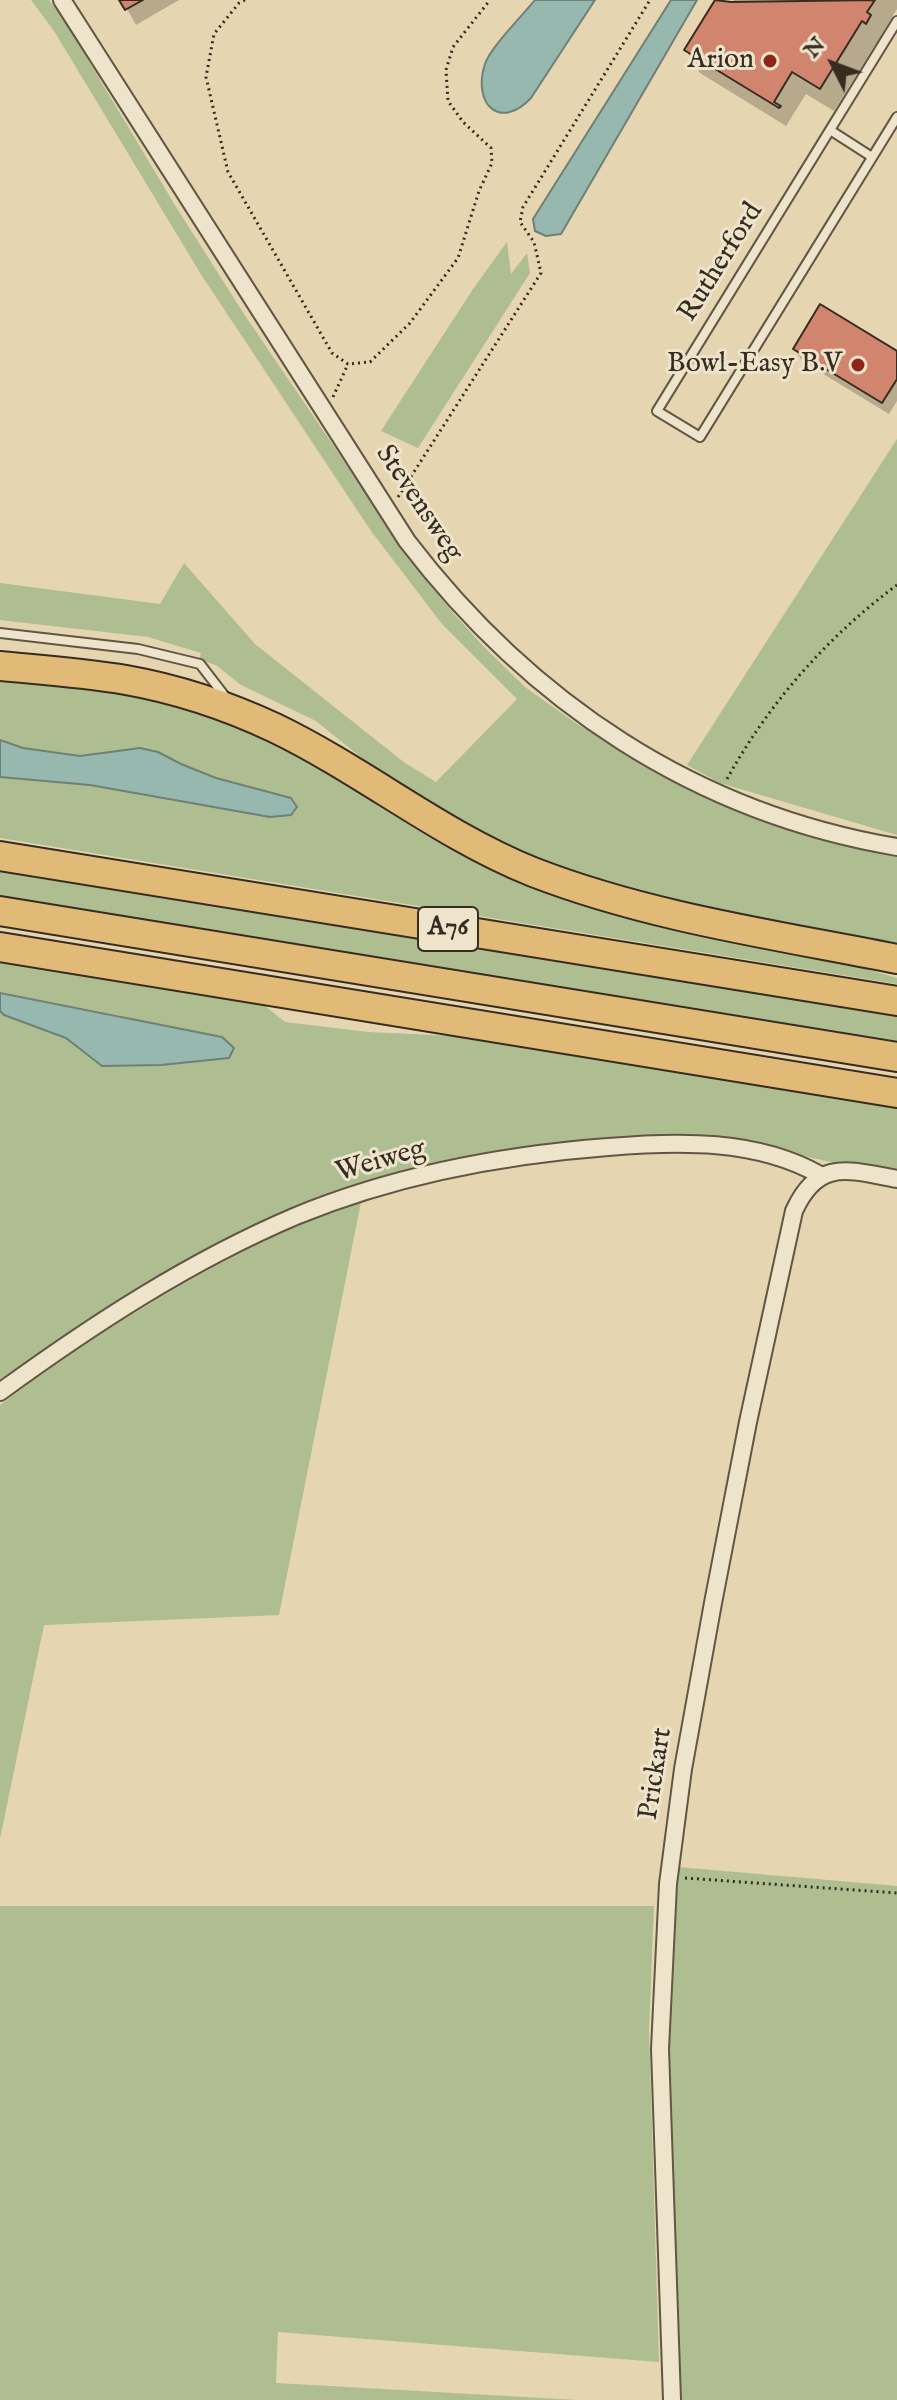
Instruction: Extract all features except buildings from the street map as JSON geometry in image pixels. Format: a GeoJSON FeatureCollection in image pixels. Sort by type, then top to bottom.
{"type":"FeatureCollection","features":[{"type":"Feature","properties":{"kind":"highway"},"geometry":{"type":"LineString","coordinates":[[0,666],[126,680],[191,695],[237,712],[301,742],[446,831],[533,872],[649,907],[897,959]]}},
{"type":"Feature","properties":{"kind":"highway","name":"A76"},"geometry":{"type":"LineString","coordinates":[[0,856],[897,1001]]}},
{"type":"Feature","properties":{"kind":"highway","name":"A76"},"geometry":{"type":"LineString","coordinates":[[0,911],[897,1057]]}},
{"type":"Feature","properties":{"kind":"highway"},"geometry":{"type":"LineString","coordinates":[[0,947],[897,1093]]}},
{"type":"Feature","properties":{"kind":"street","name":"Stevensweg"},"geometry":{"type":"LineString","coordinates":[[62,0],[388,511],[422,560],[463,610],[553,694],[627,745],[751,807],[862,841],[897,847]]}},
{"type":"Feature","properties":{"kind":"street","name":"Weiweg"},"geometry":{"type":"LineString","coordinates":[[0,1392],[122,1309],[202,1261],[294,1217],[368,1190],[486,1163],[581,1149],[651,1143],[709,1144],[751,1151],[797,1162],[820,1175]]}},
{"type":"Feature","properties":{"kind":"street"},"geometry":{"type":"LineString","coordinates":[[820,1175],[859,1172],[897,1179]]}},
{"type":"Feature","properties":{"kind":"street","name":"Prickart"},"geometry":{"type":"LineString","coordinates":[[672,2400],[660,2049],[669,1877],[683,1769],[710,1618],[783,1255],[801,1195],[820,1175]]}},
{"type":"Feature","properties":{"kind":"lane","name":"Rutherford"},"geometry":{"type":"LineString","coordinates":[[897,21],[657,411],[700,437],[897,117]]}},
{"type":"Feature","properties":{"kind":"lane"},"geometry":{"type":"LineString","coordinates":[[830,130],[872,157]]}},
{"type":"Feature","properties":{"kind":"lane"},"geometry":{"type":"LineString","coordinates":[[0,633],[138,649],[200,664],[237,712]]}},
{"type":"Feature","properties":{"kind":"path"},"geometry":{"type":"LineString","coordinates":[[245,0],[239,3],[214,34],[206,77],[228,172],[332,353],[348,364],[370,362],[410,323],[458,258],[479,191],[492,163],[491,148],[463,122],[448,101],[446,70],[453,47],[490,0]]}},
{"type":"Feature","properties":{"kind":"path"},"geometry":{"type":"LineString","coordinates":[[388,511],[541,273],[534,242],[520,222],[523,207],[650,0]]}},
{"type":"Feature","properties":{"kind":"path"},"geometry":{"type":"LineString","coordinates":[[326,412],[348,364]]}},
{"type":"Feature","properties":{"kind":"path"},"geometry":{"type":"LineString","coordinates":[[720,793],[747,746],[788,689],[829,643],[897,585]]}},
{"type":"Feature","properties":{"kind":"path"},"geometry":{"type":"LineString","coordinates":[[669,1877],[897,1893]]}},
{"type":"Feature","properties":{"kind":"green space"},"geometry":{"type":"Polygon","coordinates":[[[31,0],[49,0],[66,23],[244,314],[415,566],[484,647],[525,687],[577,724],[716,803],[827,837],[897,854],[897,946],[705,907],[569,872],[502,843],[404,792],[316,721],[241,685],[216,665],[199,660],[201,653],[148,637],[0,620],[0,583],[160,604],[184,563],[255,644],[405,763],[436,782],[517,699],[442,624],[371,531],[202,276],[54,31],[31,0]]]}},
{"type":"Feature","properties":{"kind":"green space"},"geometry":{"type":"Polygon","coordinates":[[[507,242],[511,274],[527,253],[530,273],[418,448],[381,431],[473,289],[507,242]]]}},
{"type":"Feature","properties":{"kind":"green space"},"geometry":{"type":"Polygon","coordinates":[[[897,439],[897,835],[720,783],[687,765],[897,439]]]}},
{"type":"Feature","properties":{"kind":"green space"},"geometry":{"type":"Polygon","coordinates":[[[0,675],[132,690],[265,729],[395,812],[748,945],[853,965],[897,978],[897,984],[0,838],[0,777],[90,785],[270,817],[291,798],[216,778],[158,752],[140,748],[80,756],[23,748],[0,740],[0,675]]]}},
{"type":"Feature","properties":{"kind":"green space"},"geometry":{"type":"Polygon","coordinates":[[[0,863],[897,1015],[897,1045],[0,896],[0,863]]]}},
{"type":"Feature","properties":{"kind":"green space"},"geometry":{"type":"Polygon","coordinates":[[[0,960],[255,998],[285,1022],[368,1032],[498,1038],[897,1105],[897,1176],[775,1150],[692,1137],[439,1168],[219,1244],[136,1290],[54,1343],[0,1383],[0,1011],[66,1038],[102,1066],[229,1058],[123,1016],[0,993],[0,960]]]}},
{"type":"Feature","properties":{"kind":"green space"},"geometry":{"type":"Polygon","coordinates":[[[361,1202],[279,1615],[44,1625],[0,1839],[0,1405],[105,1331],[215,1266],[300,1224],[361,1202]]]}},
{"type":"Feature","properties":{"kind":"green space"},"geometry":{"type":"Polygon","coordinates":[[[678,1867],[897,1886],[897,2400],[679,2400],[679,2324],[671,2250],[665,2027],[678,1867]]]}},
{"type":"Feature","properties":{"kind":"green space"},"geometry":{"type":"Polygon","coordinates":[[[0,1906],[654,1906],[649,2030],[659,2362],[278,2332],[276,2383],[578,2400],[0,2400],[0,1906]]]}},
{"type":"Feature","properties":{"kind":"water"},"geometry":{"type":"Polygon","coordinates":[[[535,0],[595,0],[531,98],[520,108],[499,112],[486,101],[482,91],[485,64],[535,0]]]}},
{"type":"Feature","properties":{"kind":"water"},"geometry":{"type":"Polygon","coordinates":[[[671,0],[697,0],[561,234],[546,236],[535,231],[533,219],[671,0]]]}},
{"type":"Feature","properties":{"kind":"water"},"geometry":{"type":"Polygon","coordinates":[[[0,740],[23,748],[80,756],[140,748],[158,752],[216,778],[291,798],[297,807],[291,815],[270,817],[90,785],[0,777],[0,740]]]}},
{"type":"Feature","properties":{"kind":"water"},"geometry":{"type":"Polygon","coordinates":[[[0,993],[222,1037],[234,1048],[229,1058],[161,1065],[102,1066],[66,1038],[4,1015],[0,1011],[0,993]]]}},
{"type":"Feature","properties":{"kind":"place","name":"Arion"},"geometry":{"type":"Point","coordinates":[770,61]}},
{"type":"Feature","properties":{"kind":"place","name":"Bowl-Easy B.V"},"geometry":{"type":"Point","coordinates":[858,365]}}]}
